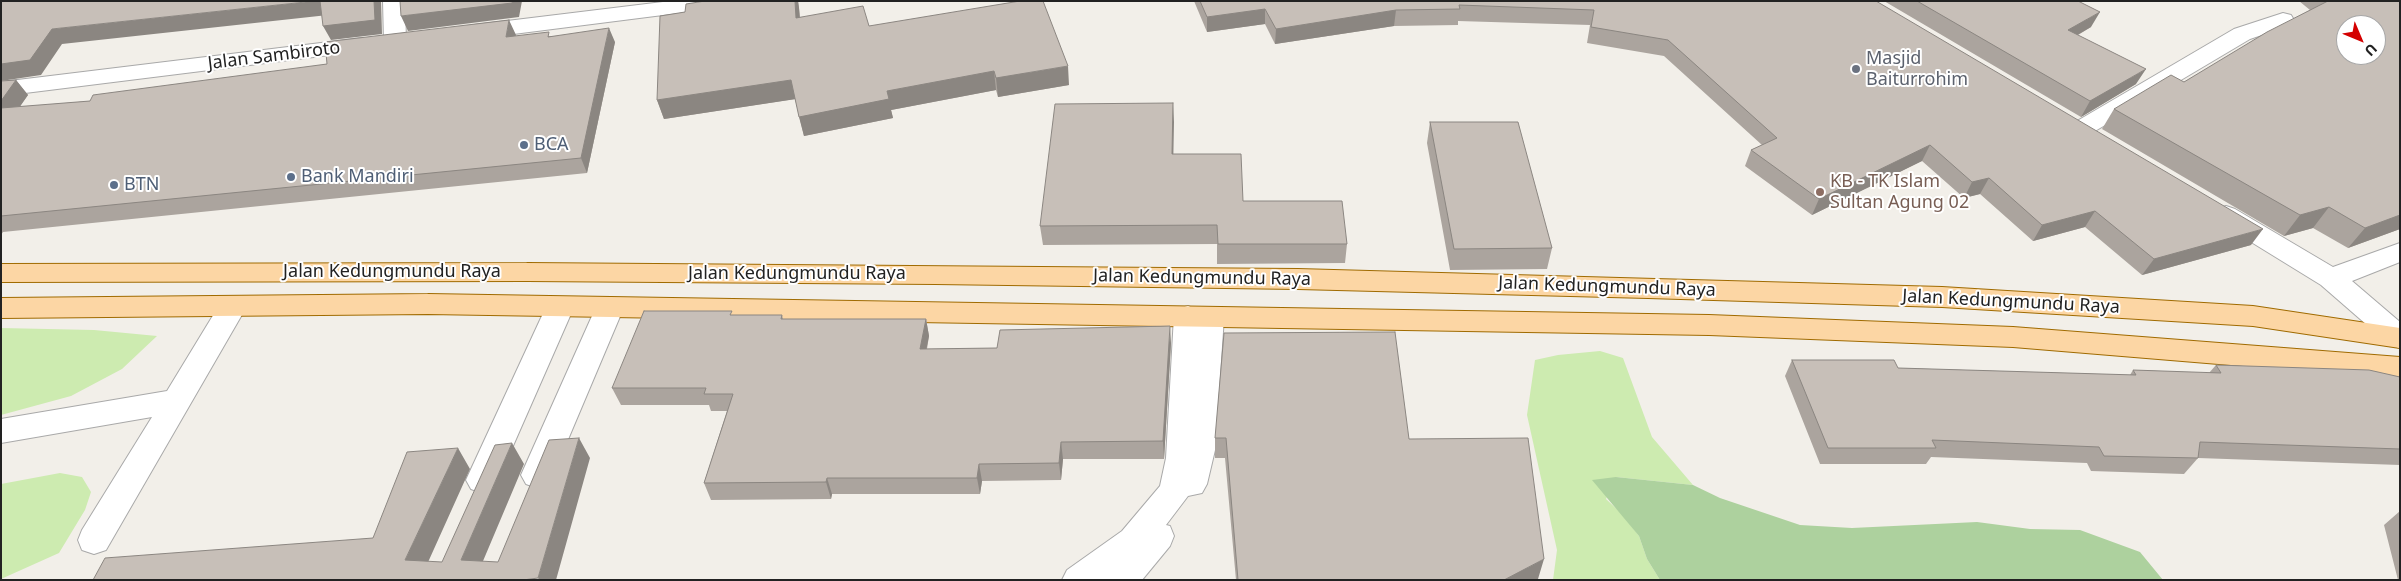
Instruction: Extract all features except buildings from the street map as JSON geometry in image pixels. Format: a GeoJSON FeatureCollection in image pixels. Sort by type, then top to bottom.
{"type":"FeatureCollection","features":[{"type":"Feature","properties":{"kind":"main road","name":"Jalan Kedungmundu Raya"},"geometry":{"type":"LineString","coordinates":[[1,273],[527,272],[925,275],[1298,279],[1638,288],[1942,297],[2253,316],[2400,338]]}},
{"type":"Feature","properties":{"kind":"main road","name":"Jalan Kedungmundu Raya"},"geometry":{"type":"LineString","coordinates":[[1,308],[428,304],[1699,325],[1994,336],[2400,368]]}},
{"type":"Feature","properties":{"kind":"street","name":"Jalan Sambiroto"},"geometry":{"type":"LineString","coordinates":[[1,89],[404,40],[394,1]]}},
{"type":"Feature","properties":{"kind":"street"},"geometry":{"type":"LineString","coordinates":[[453,34],[726,1]]}},
{"type":"Feature","properties":{"kind":"street"},"geometry":{"type":"LineString","coordinates":[[2106,144],[2073,124],[2242,34],[2283,20]]}},
{"type":"Feature","properties":{"kind":"street"},"geometry":{"type":"LineString","coordinates":[[2206,203],[2331,278],[2400,338]]}},
{"type":"Feature","properties":{"kind":"street"},"geometry":{"type":"LineString","coordinates":[[2331,278],[2400,252]]}},
{"type":"Feature","properties":{"kind":"street"},"geometry":{"type":"LineString","coordinates":[[94,540],[233,306]]}},
{"type":"Feature","properties":{"kind":"street"},"geometry":{"type":"LineString","coordinates":[[469,510],[560,307]]}},
{"type":"Feature","properties":{"kind":"street"},"geometry":{"type":"LineString","coordinates":[[528,498],[610,307]]}},
{"type":"Feature","properties":{"kind":"street"},"geometry":{"type":"LineString","coordinates":[[1079,580],[1134,541],[1175,491],[1199,317]]}},
{"type":"Feature","properties":{"kind":"street"},"geometry":{"type":"LineString","coordinates":[[1117,580],[1128,572],[1186,501],[1200,450],[1199,317]]}},
{"type":"Feature","properties":{"kind":"street"},"geometry":{"type":"LineString","coordinates":[[1,431],[176,401]]}},
{"type":"Feature","properties":{"kind":"green space"},"geometry":{"type":"Polygon","coordinates":[[[1,328],[94,330],[157,336],[122,369],[71,396],[1,415],[1,328]]]}},
{"type":"Feature","properties":{"kind":"green space"},"geometry":{"type":"Polygon","coordinates":[[[1600,351],[1623,358],[1652,437],[1693,485],[1616,477],[1606,499],[1624,516],[1639,536],[1647,559],[1660,580],[1553,580],[1557,550],[1527,415],[1535,360],[1558,355],[1600,351]]]}},
{"type":"Feature","properties":{"kind":"green space"},"geometry":{"type":"Polygon","coordinates":[[[60,473],[82,477],[91,492],[85,510],[59,553],[1,579],[1,484],[60,473]]]}},
{"type":"Feature","properties":{"kind":"green space"},"geometry":{"type":"Polygon","coordinates":[[[1616,477],[1693,485],[1720,498],[1800,525],[1852,528],[1977,522],[2030,529],[2080,530],[2140,552],[2163,580],[1660,580],[1647,559],[1639,536],[1592,480],[1616,477]]]}},
{"type":"Feature","properties":{"kind":"place","name":"Masjid Baiturrohim"},"geometry":{"type":"Point","coordinates":[1856,69]}},
{"type":"Feature","properties":{"kind":"place","name":"BCA"},"geometry":{"type":"Point","coordinates":[524,145]}},
{"type":"Feature","properties":{"kind":"place","name":"Bank Mandiri"},"geometry":{"type":"Point","coordinates":[291,177]}},
{"type":"Feature","properties":{"kind":"place","name":"BTN"},"geometry":{"type":"Point","coordinates":[114,185]}},
{"type":"Feature","properties":{"kind":"place","name":"KB - TK Islam Sultan Agung 02"},"geometry":{"type":"Point","coordinates":[1820,192]}}]}
